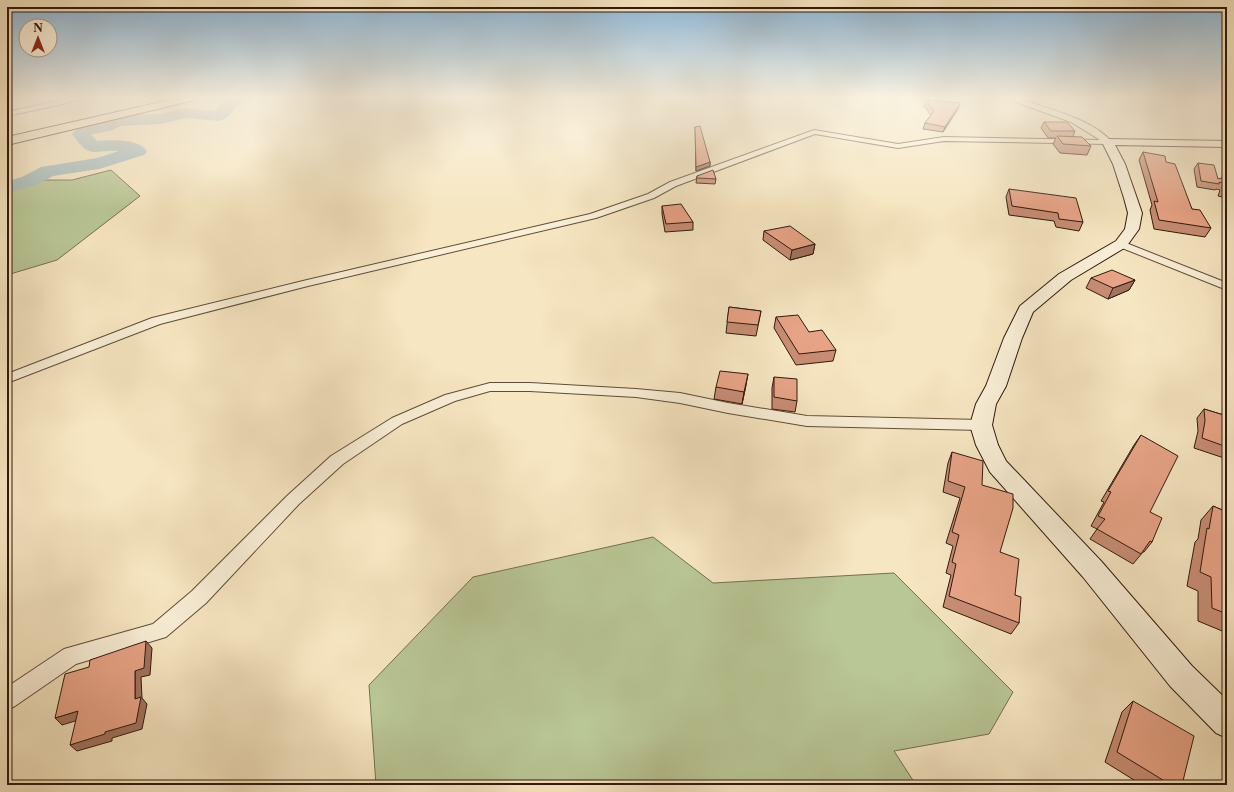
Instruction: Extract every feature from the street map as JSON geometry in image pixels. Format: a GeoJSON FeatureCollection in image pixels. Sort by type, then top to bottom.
{"type":"FeatureCollection","features":[{"type":"Feature","properties":{"kind":"main road"},"geometry":{"type":"LineString","coordinates":[[7,141],[37,134]]}},
{"type":"Feature","properties":{"kind":"street"},"geometry":{"type":"LineString","coordinates":[[7,379],[156,321],[308,283],[593,216],[651,196],[673,184],[809,134]]}},
{"type":"Feature","properties":{"kind":"street"},"geometry":{"type":"LineString","coordinates":[[832,134],[898,146],[944,139],[1227,144]]}},
{"type":"Feature","properties":{"kind":"street"},"geometry":{"type":"LineString","coordinates":[[1097,134],[1108,142],[1119,164],[1131,198],[1134,213],[1132,229],[1120,244],[1065,277],[1026,310],[1013,338],[996,386],[986,404],[981,425],[987,445],[998,466],[1092,569],[1181,676],[1227,722]]}},
{"type":"Feature","properties":{"kind":"street"},"geometry":{"type":"LineString","coordinates":[[1120,244],[1227,287]]}},
{"type":"Feature","properties":{"kind":"street"},"geometry":{"type":"LineString","coordinates":[[7,699],[71,656],[159,631],[199,597],[293,500],[337,460],[397,421],[450,398],[490,387],[530,387],[636,393],[680,398],[728,408],[807,421],[981,425]]}},
{"type":"Feature","properties":{"kind":"green space"},"geometry":{"type":"Polygon","coordinates":[[[111,170],[140,196],[57,260],[7,275],[7,183],[22,180],[72,180],[111,170]]]}},
{"type":"Feature","properties":{"kind":"green space"},"geometry":{"type":"Polygon","coordinates":[[[653,537],[713,583],[894,573],[1013,692],[989,734],[894,751],[916,785],[376,785],[369,685],[473,577],[653,537]]]}},
{"type":"Feature","properties":{"kind":"building"},"geometry":{"type":"Polygon","coordinates":[[[695,134],[702,134],[710,162],[696,167],[695,134]]]}},
{"type":"Feature","properties":{"kind":"building"},"geometry":{"type":"Polygon","coordinates":[[[1057,136],[1082,137],[1091,146],[1063,144],[1057,136]]]}},
{"type":"Feature","properties":{"kind":"building"},"geometry":{"type":"Polygon","coordinates":[[[1143,152],[1165,156],[1166,162],[1175,164],[1192,209],[1200,210],[1211,228],[1159,220],[1154,201],[1158,202],[1143,152]]]}},
{"type":"Feature","properties":{"kind":"building"},"geometry":{"type":"Polygon","coordinates":[[[1198,163],[1214,165],[1218,179],[1227,177],[1227,190],[1222,189],[1223,183],[1219,182],[1219,184],[1201,181],[1198,163]]]}},
{"type":"Feature","properties":{"kind":"building"},"geometry":{"type":"Polygon","coordinates":[[[713,170],[716,179],[697,178],[697,176],[713,170]]]}},
{"type":"Feature","properties":{"kind":"building"},"geometry":{"type":"Polygon","coordinates":[[[1009,189],[1076,198],[1083,222],[1059,219],[1058,213],[1012,206],[1009,189]]]}},
{"type":"Feature","properties":{"kind":"building"},"geometry":{"type":"Polygon","coordinates":[[[681,204],[693,222],[666,224],[662,206],[681,204]]]}},
{"type":"Feature","properties":{"kind":"building"},"geometry":{"type":"Polygon","coordinates":[[[790,226],[815,244],[792,250],[764,231],[790,226]]]}},
{"type":"Feature","properties":{"kind":"building"},"geometry":{"type":"Polygon","coordinates":[[[1112,270],[1135,280],[1113,288],[1091,278],[1112,270]]]}},
{"type":"Feature","properties":{"kind":"building"},"geometry":{"type":"Polygon","coordinates":[[[729,307],[761,311],[758,325],[727,322],[729,307]]]}},
{"type":"Feature","properties":{"kind":"building"},"geometry":{"type":"Polygon","coordinates":[[[798,315],[809,332],[822,330],[836,350],[799,354],[776,317],[798,315]]]}},
{"type":"Feature","properties":{"kind":"building"},"geometry":{"type":"Polygon","coordinates":[[[720,371],[748,374],[744,392],[716,387],[720,371]]]}},
{"type":"Feature","properties":{"kind":"building"},"geometry":{"type":"Polygon","coordinates":[[[774,377],[797,379],[797,401],[774,397],[774,377]]]}},
{"type":"Feature","properties":{"kind":"building"},"geometry":{"type":"Polygon","coordinates":[[[1204,409],[1227,416],[1227,447],[1202,438],[1205,421],[1204,409]]]}},
{"type":"Feature","properties":{"kind":"building"},"geometry":{"type":"Polygon","coordinates":[[[1141,435],[1178,456],[1150,512],[1162,518],[1152,542],[1150,541],[1141,554],[1097,529],[1105,519],[1098,516],[1111,492],[1108,491],[1141,435]]]}},
{"type":"Feature","properties":{"kind":"building"},"geometry":{"type":"Polygon","coordinates":[[[952,452],[983,461],[982,485],[1013,494],[1013,508],[1000,552],[1019,559],[1015,595],[1021,597],[1019,623],[949,596],[956,564],[952,562],[959,535],[952,532],[965,487],[948,481],[952,452]]]}},
{"type":"Feature","properties":{"kind":"building"},"geometry":{"type":"Polygon","coordinates":[[[1213,506],[1227,512],[1227,614],[1212,608],[1211,577],[1200,572],[1207,528],[1209,529],[1213,506]]]}},
{"type":"Feature","properties":{"kind":"building"},"geometry":{"type":"Polygon","coordinates":[[[146,641],[144,668],[135,671],[135,699],[141,697],[136,723],[105,732],[105,734],[70,745],[78,711],[55,718],[65,674],[89,667],[90,660],[146,641]]]}},
{"type":"Feature","properties":{"kind":"building"},"geometry":{"type":"Polygon","coordinates":[[[1133,701],[1194,736],[1182,785],[1171,785],[1117,752],[1133,701]]]}},
{"type":"Feature","properties":{"kind":"waterway"},"geometry":{"type":"LineString","coordinates":[[7,187],[29,181],[48,171],[99,163],[138,151],[132,148],[110,145],[92,147],[81,134]]}}]}
